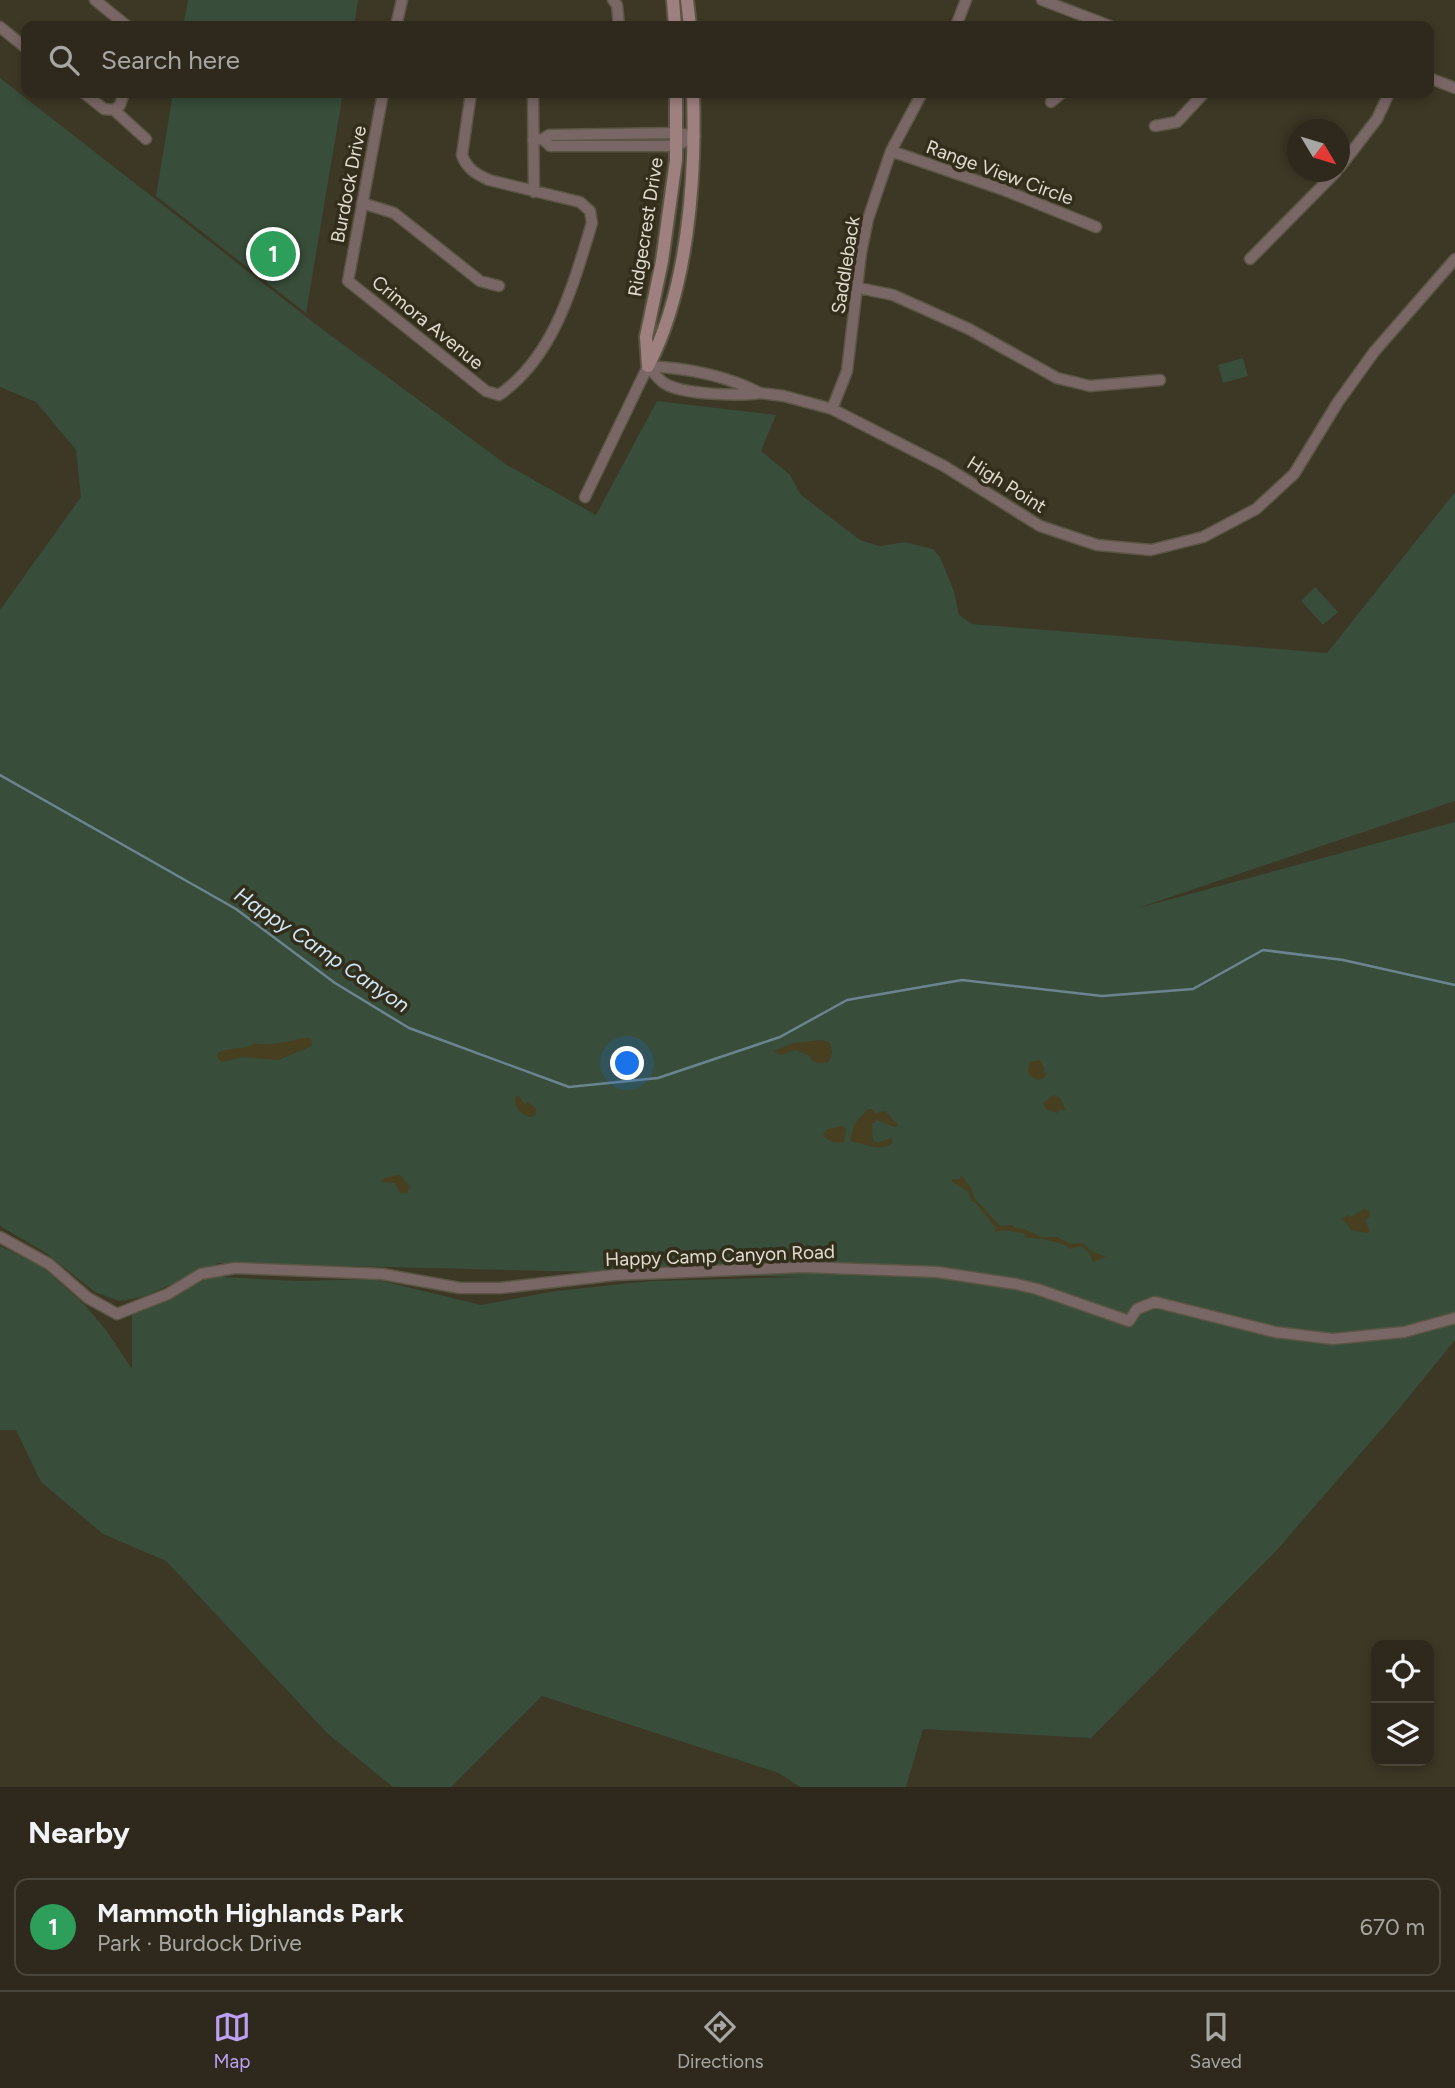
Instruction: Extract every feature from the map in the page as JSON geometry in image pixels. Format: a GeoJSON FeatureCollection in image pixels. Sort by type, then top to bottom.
{"type":"FeatureCollection","features":[{"type":"Feature","properties":{"kind":"street"},"geometry":{"type":"LineString","coordinates":[[96,0],[121,21]]}},
{"type":"Feature","properties":{"kind":"street"},"geometry":{"type":"LineString","coordinates":[[397,21],[402,0]]}},
{"type":"Feature","properties":{"kind":"street"},"geometry":{"type":"LineString","coordinates":[[613,0],[617,5],[619,21]]}},
{"type":"Feature","properties":{"kind":"street"},"geometry":{"type":"LineString","coordinates":[[673,0],[675,21]]}},
{"type":"Feature","properties":{"kind":"street"},"geometry":{"type":"LineString","coordinates":[[687,0],[689,21]]}},
{"type":"Feature","properties":{"kind":"street"},"geometry":{"type":"LineString","coordinates":[[958,21],[967,0]]}},
{"type":"Feature","properties":{"kind":"street"},"geometry":{"type":"LineString","coordinates":[[1042,0],[1093,21]]}},
{"type":"Feature","properties":{"kind":"street"},"geometry":{"type":"LineString","coordinates":[[0,27],[21,44]]}},
{"type":"Feature","properties":{"kind":"street"},"geometry":{"type":"LineString","coordinates":[[1434,80],[1455,88]]}},
{"type":"Feature","properties":{"kind":"street"},"geometry":{"type":"LineString","coordinates":[[90,98],[104,109],[114,110],[146,139]]}},
{"type":"Feature","properties":{"kind":"street"},"geometry":{"type":"LineString","coordinates":[[114,110],[122,98]]}},
{"type":"Feature","properties":{"kind":"street","name":"Burdock Drive"},"geometry":{"type":"LineString","coordinates":[[348,281],[382,98]]}},
{"type":"Feature","properties":{"kind":"street"},"geometry":{"type":"LineString","coordinates":[[470,98],[462,155],[465,164],[489,180],[534,192],[538,140],[534,98]]}},
{"type":"Feature","properties":{"kind":"street","name":"Ridgecrest Drive"},"geometry":{"type":"LineString","coordinates":[[649,366],[646,337],[662,261],[676,160],[676,98]]}},
{"type":"Feature","properties":{"kind":"street","name":"Ridgecrest Drive"},"geometry":{"type":"LineString","coordinates":[[585,497],[662,341],[686,242],[695,136],[693,98]]}},
{"type":"Feature","properties":{"kind":"street","name":"Saddleback"},"geometry":{"type":"LineString","coordinates":[[832,409],[848,371],[868,219],[891,151],[919,98]]}},
{"type":"Feature","properties":{"kind":"street"},"geometry":{"type":"LineString","coordinates":[[1051,102],[1056,98]]}},
{"type":"Feature","properties":{"kind":"street"},"geometry":{"type":"LineString","coordinates":[[1155,125],[1177,122],[1199,98]]}},
{"type":"Feature","properties":{"kind":"street"},"geometry":{"type":"LineString","coordinates":[[1350,154],[1377,119],[1387,98]]}},
{"type":"Feature","properties":{"kind":"street"},"geometry":{"type":"LineString","coordinates":[[538,140],[549,135],[676,139],[695,136]]}},
{"type":"Feature","properties":{"kind":"street","name":"Range View Circle"},"geometry":{"type":"LineString","coordinates":[[891,151],[1004,190],[1096,227]]}},
{"type":"Feature","properties":{"kind":"street"},"geometry":{"type":"LineString","coordinates":[[1250,259],[1325,182]]}},
{"type":"Feature","properties":{"kind":"street","name":"Crimora Avenue"},"geometry":{"type":"LineString","coordinates":[[348,281],[486,391],[499,395],[510,388],[537,356],[567,303],[592,223],[587,206],[575,200],[534,192]]}},
{"type":"Feature","properties":{"kind":"street"},"geometry":{"type":"LineString","coordinates":[[362,203],[394,213],[480,281],[499,286]]}},
{"type":"Feature","properties":{"kind":"street","name":"High Point"},"geometry":{"type":"LineString","coordinates":[[649,366],[665,384],[716,396],[760,393],[784,396],[832,409],[944,466],[1040,526],[1097,545],[1150,550],[1203,537],[1256,509],[1294,474],[1338,402],[1374,352],[1455,259]]}},
{"type":"Feature","properties":{"kind":"street"},"geometry":{"type":"LineString","coordinates":[[859,288],[893,295],[969,329],[1057,378],[1090,386],[1160,380]]}},
{"type":"Feature","properties":{"kind":"street","name":"High Point"},"geometry":{"type":"LineString","coordinates":[[649,366],[676,368],[728,379],[760,393]]}},
{"type":"Feature","properties":{"kind":"street"},"geometry":{"type":"LineString","coordinates":[[726,394],[730,383],[728,379]]}},
{"type":"Feature","properties":{"kind":"street","name":"Happy Camp Canyon Road"},"geometry":{"type":"LineString","coordinates":[[0,1237],[48,1264],[88,1298],[117,1314],[168,1294],[201,1274],[235,1268],[382,1273],[460,1288],[500,1288],[615,1275],[804,1267],[937,1272],[1016,1284],[1129,1321],[1137,1309],[1155,1302],[1227,1322],[1305,1337],[1333,1339],[1404,1332],[1455,1318]]}},
{"type":"Feature","properties":{"kind":"green space"},"geometry":{"type":"Polygon","coordinates":[[[188,0],[358,0],[355,21],[184,21],[188,0]]]}},
{"type":"Feature","properties":{"kind":"green space"},"geometry":{"type":"Polygon","coordinates":[[[0,78],[21,94],[21,98],[26,98],[318,326],[507,465],[596,515],[657,401],[776,415],[761,451],[790,475],[801,495],[860,540],[880,546],[905,542],[933,549],[940,557],[954,591],[959,615],[972,624],[1327,653],[1455,492],[1455,801],[1138,908],[1455,822],[1455,1340],[1276,1551],[1091,1738],[923,1729],[906,1787],[800,1787],[779,1773],[542,1696],[451,1787],[393,1787],[328,1734],[166,1561],[103,1534],[41,1482],[16,1430],[0,1430],[0,1246],[41,1266],[85,1305],[106,1330],[132,1369],[132,1312],[203,1276],[297,1281],[374,1279],[481,1305],[556,1291],[650,1281],[805,1277],[219,1263],[143,1297],[119,1301],[95,1292],[46,1253],[0,1226],[0,610],[81,497],[76,450],[36,402],[0,387],[0,78]]]}},
{"type":"Feature","properties":{"kind":"green space"},"geometry":{"type":"Polygon","coordinates":[[[172,98],[342,98],[306,313],[156,196],[172,98]]]}},
{"type":"Feature","properties":{"kind":"green space"},"geometry":{"type":"Polygon","coordinates":[[[1243,358],[1248,376],[1223,383],[1218,365],[1243,358]]]}},
{"type":"Feature","properties":{"kind":"green space"},"geometry":{"type":"Polygon","coordinates":[[[1315,587],[1338,612],[1323,625],[1301,601],[1315,587]]]}},
{"type":"Feature","properties":{"kind":"sand"},"geometry":{"type":"Polygon","coordinates":[[[311,1038],[312,1046],[278,1060],[243,1057],[222,1062],[217,1057],[219,1052],[255,1043],[271,1044],[311,1038]]]}},
{"type":"Feature","properties":{"kind":"sand"},"geometry":{"type":"Polygon","coordinates":[[[822,1040],[830,1043],[832,1053],[829,1062],[814,1061],[810,1057],[813,1050],[810,1056],[796,1050],[782,1055],[774,1051],[794,1043],[822,1040]]]}},
{"type":"Feature","properties":{"kind":"sand"},"geometry":{"type":"Polygon","coordinates":[[[1040,1060],[1043,1072],[1047,1073],[1044,1078],[1038,1080],[1030,1076],[1028,1071],[1030,1062],[1040,1060]]]}},
{"type":"Feature","properties":{"kind":"sand"},"geometry":{"type":"Polygon","coordinates":[[[518,1095],[524,1104],[528,1102],[536,1109],[536,1114],[532,1117],[520,1111],[515,1102],[518,1095]]]}},
{"type":"Feature","properties":{"kind":"sand"},"geometry":{"type":"Polygon","coordinates":[[[1054,1095],[1060,1098],[1066,1111],[1060,1109],[1057,1113],[1046,1109],[1043,1103],[1054,1095]]]}},
{"type":"Feature","properties":{"kind":"sand"},"geometry":{"type":"Polygon","coordinates":[[[868,1109],[873,1109],[875,1114],[885,1111],[898,1125],[895,1127],[877,1120],[872,1124],[873,1141],[878,1143],[891,1138],[893,1142],[883,1147],[873,1147],[852,1142],[850,1139],[856,1122],[868,1109]]]}},
{"type":"Feature","properties":{"kind":"sand"},"geometry":{"type":"Polygon","coordinates":[[[842,1126],[846,1129],[844,1142],[834,1143],[823,1136],[826,1130],[842,1126]]]}},
{"type":"Feature","properties":{"kind":"sand"},"geometry":{"type":"Polygon","coordinates":[[[400,1175],[410,1187],[407,1193],[400,1193],[395,1183],[382,1182],[384,1178],[400,1175]]]}},
{"type":"Feature","properties":{"kind":"sand"},"geometry":{"type":"Polygon","coordinates":[[[962,1175],[974,1198],[1000,1226],[1012,1225],[1041,1237],[1057,1237],[1071,1244],[1083,1243],[1091,1251],[1114,1260],[1105,1257],[1093,1262],[1089,1252],[1081,1246],[1069,1249],[1068,1246],[1052,1241],[1025,1238],[1024,1233],[1003,1230],[995,1232],[995,1227],[975,1202],[971,1201],[969,1192],[951,1181],[959,1180],[962,1175]]]}},
{"type":"Feature","properties":{"kind":"sand"},"geometry":{"type":"Polygon","coordinates":[[[1364,1209],[1370,1211],[1370,1216],[1365,1221],[1370,1231],[1367,1233],[1352,1230],[1342,1219],[1364,1209]]]}},
{"type":"Feature","properties":{"kind":"waterway","name":"Happy Camp Canyon"},"geometry":{"type":"LineString","coordinates":[[0,775],[236,909],[335,983],[409,1028],[569,1087],[658,1078],[780,1037],[847,1000],[962,980],[1102,996],[1193,989],[1263,950],[1343,960],[1455,985]]}},
{"type":"Feature","properties":{"kind":"place","name":"Mammoth Highlands Park"},"geometry":{"type":"Point","coordinates":[273,254]}}]}
